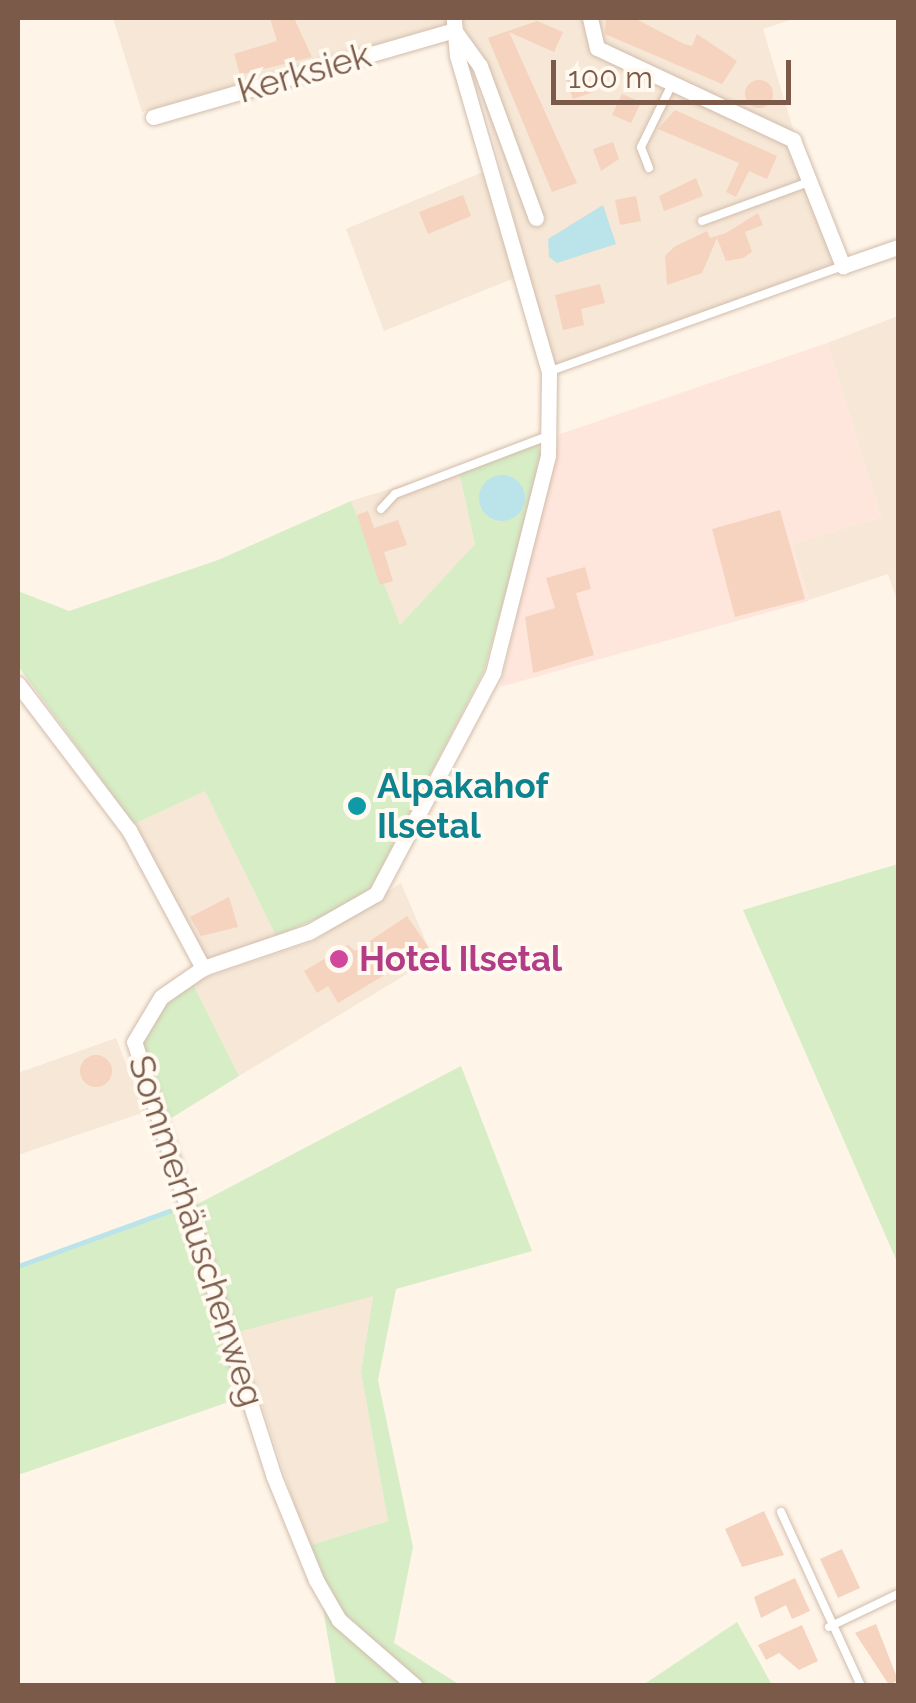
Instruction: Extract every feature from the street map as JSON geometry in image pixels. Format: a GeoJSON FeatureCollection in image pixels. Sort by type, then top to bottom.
{"type":"FeatureCollection","features":[{"type":"Feature","properties":{"kind":"street"},"geometry":{"type":"LineString","coordinates":[[590,18],[597,48],[793,140],[843,266],[898,247]]}},
{"type":"Feature","properties":{"kind":"street"},"geometry":{"type":"LineString","coordinates":[[454,24],[480,66],[536,218]]}},
{"type":"Feature","properties":{"kind":"street","name":"Kerksiek"},"geometry":{"type":"LineString","coordinates":[[153,117],[454,24]]}},
{"type":"Feature","properties":{"kind":"street","name":"Sommerhäuschenweg"},"geometry":{"type":"LineString","coordinates":[[415,1686],[339,1620],[316,1580],[136,1064],[143,1022],[161,996],[203,968],[309,932],[376,894],[492,673],[548,436],[549,372],[454,24]]}},
{"type":"Feature","properties":{"kind":"street"},"geometry":{"type":"LineString","coordinates":[[18,684],[129,830],[203,968]]}},
{"type":"Feature","properties":{"kind":"lane"},"geometry":{"type":"LineString","coordinates":[[649,168],[642,147],[672,84]]}},
{"type":"Feature","properties":{"kind":"lane"},"geometry":{"type":"LineString","coordinates":[[702,221],[812,181]]}},
{"type":"Feature","properties":{"kind":"lane"},"geometry":{"type":"LineString","coordinates":[[549,372],[843,266]]}},
{"type":"Feature","properties":{"kind":"lane"},"geometry":{"type":"LineString","coordinates":[[381,510],[395,494],[548,436]]}},
{"type":"Feature","properties":{"kind":"lane"},"geometry":{"type":"LineString","coordinates":[[781,1512],[829,1627],[861,1686]]}},
{"type":"Feature","properties":{"kind":"lane"},"geometry":{"type":"LineString","coordinates":[[829,1627],[898,1594]]}},
{"type":"Feature","properties":{"kind":"shaded area"},"geometry":{"type":"Polygon","coordinates":[[[113,18],[447,18],[447,24],[142,112],[113,18]]]}},
{"type":"Feature","properties":{"kind":"shaded area"},"geometry":{"type":"Polygon","coordinates":[[[462,18],[796,18],[763,29],[834,266],[552,367],[462,18]]]}},
{"type":"Feature","properties":{"kind":"shaded area"},"geometry":{"type":"Polygon","coordinates":[[[483,172],[517,277],[384,331],[346,229],[483,172]]]}},
{"type":"Feature","properties":{"kind":"shaded area"},"geometry":{"type":"Polygon","coordinates":[[[898,316],[898,603],[888,574],[809,600],[792,544],[881,517],[827,343],[898,316]]]}},
{"type":"Feature","properties":{"kind":"shaded area"},"geometry":{"type":"Polygon","coordinates":[[[827,343],[881,517],[792,544],[809,601],[500,687],[560,434],[827,343]]]}},
{"type":"Feature","properties":{"kind":"shaded area"},"geometry":{"type":"Polygon","coordinates":[[[458,468],[475,544],[399,626],[351,501],[458,468]]]}},
{"type":"Feature","properties":{"kind":"shaded area"},"geometry":{"type":"Polygon","coordinates":[[[205,791],[276,936],[203,960],[134,824],[205,791]]]}},
{"type":"Feature","properties":{"kind":"shaded area"},"geometry":{"type":"Polygon","coordinates":[[[401,883],[433,958],[239,1076],[192,982],[314,941],[401,883]]]}},
{"type":"Feature","properties":{"kind":"shaded area"},"geometry":{"type":"Polygon","coordinates":[[[116,1038],[145,1112],[18,1155],[18,1073],[116,1038]]]}},
{"type":"Feature","properties":{"kind":"shaded area"},"geometry":{"type":"Polygon","coordinates":[[[373,1295],[361,1372],[388,1521],[308,1546],[238,1332],[373,1295]]]}},
{"type":"Feature","properties":{"kind":"green space"},"geometry":{"type":"Polygon","coordinates":[[[534,437],[543,459],[484,671],[371,888],[338,910],[276,936],[205,791],[134,824],[18,666],[18,591],[69,611],[218,560],[351,501],[400,625],[475,544],[458,468],[534,437]]]}},
{"type":"Feature","properties":{"kind":"green space"},"geometry":{"type":"Polygon","coordinates":[[[898,864],[898,1264],[743,910],[898,864]]]}},
{"type":"Feature","properties":{"kind":"green space"},"geometry":{"type":"Polygon","coordinates":[[[192,982],[239,1076],[165,1122],[141,1040],[164,1002],[192,982]]]}},
{"type":"Feature","properties":{"kind":"green space"},"geometry":{"type":"Polygon","coordinates":[[[461,1066],[532,1251],[396,1289],[378,1380],[413,1547],[394,1643],[460,1685],[336,1685],[320,1591],[326,1588],[308,1546],[388,1521],[361,1372],[373,1296],[238,1332],[192,1207],[461,1066]]]}},
{"type":"Feature","properties":{"kind":"green space"},"geometry":{"type":"Polygon","coordinates":[[[184,1206],[243,1397],[18,1475],[18,1266],[184,1206]]]}},
{"type":"Feature","properties":{"kind":"green space"},"geometry":{"type":"Polygon","coordinates":[[[737,1622],[772,1685],[643,1685],[737,1622]]]}},
{"type":"Feature","properties":{"kind":"water"},"geometry":{"type":"Polygon","coordinates":[[[603,205],[616,244],[557,263],[549,257],[548,239],[603,205]]]}},
{"type":"Feature","properties":{"kind":"water"},"geometry":{"type":"Polygon","coordinates":[[[502,475],[518,482],[525,498],[518,514],[502,521],[486,514],[479,498],[486,482],[502,475]]]}},
{"type":"Feature","properties":{"kind":"building"},"geometry":{"type":"Polygon","coordinates":[[[270,18],[294,18],[312,57],[240,75],[234,54],[277,41],[270,18]]]}},
{"type":"Feature","properties":{"kind":"building"},"geometry":{"type":"Polygon","coordinates":[[[606,18],[634,18],[692,46],[697,34],[737,61],[722,84],[605,34],[606,18]]]}},
{"type":"Feature","properties":{"kind":"building"},"geometry":{"type":"Polygon","coordinates":[[[537,21],[563,32],[554,52],[509,32],[577,183],[552,192],[488,38],[537,21]]]}},
{"type":"Feature","properties":{"kind":"building"},"geometry":{"type":"Polygon","coordinates":[[[585,70],[593,92],[573,99],[565,77],[585,70]]]}},
{"type":"Feature","properties":{"kind":"building"},"geometry":{"type":"Polygon","coordinates":[[[759,80],[769,84],[773,94],[769,104],[759,108],[749,104],[745,94],[749,84],[759,80]]]}},
{"type":"Feature","properties":{"kind":"building"},"geometry":{"type":"Polygon","coordinates":[[[622,94],[641,102],[631,123],[612,115],[622,94]]]}},
{"type":"Feature","properties":{"kind":"building"},"geometry":{"type":"Polygon","coordinates":[[[675,110],[777,156],[767,179],[749,171],[736,197],[726,192],[739,163],[658,129],[675,110]]]}},
{"type":"Feature","properties":{"kind":"building"},"geometry":{"type":"Polygon","coordinates":[[[613,142],[619,159],[601,171],[593,149],[613,142]]]}},
{"type":"Feature","properties":{"kind":"building"},"geometry":{"type":"Polygon","coordinates":[[[696,178],[703,196],[664,211],[659,196],[696,178]]]}},
{"type":"Feature","properties":{"kind":"building"},"geometry":{"type":"Polygon","coordinates":[[[463,195],[471,216],[428,234],[419,212],[463,195]]]}},
{"type":"Feature","properties":{"kind":"building"},"geometry":{"type":"Polygon","coordinates":[[[636,196],[641,221],[620,225],[615,200],[636,196]]]}},
{"type":"Feature","properties":{"kind":"building"},"geometry":{"type":"Polygon","coordinates":[[[758,213],[763,225],[745,232],[752,252],[726,261],[717,238],[702,273],[667,285],[665,256],[674,247],[707,231],[710,238],[726,233],[758,213]]]}},
{"type":"Feature","properties":{"kind":"building"},"geometry":{"type":"Polygon","coordinates":[[[600,284],[605,303],[581,309],[584,325],[563,330],[555,295],[600,284]]]}},
{"type":"Feature","properties":{"kind":"building"},"geometry":{"type":"Polygon","coordinates":[[[780,510],[805,599],[735,617],[712,529],[780,510]]]}},
{"type":"Feature","properties":{"kind":"building"},"geometry":{"type":"Polygon","coordinates":[[[368,511],[374,528],[398,520],[407,545],[384,552],[393,581],[380,585],[357,515],[368,511]]]}},
{"type":"Feature","properties":{"kind":"building"},"geometry":{"type":"Polygon","coordinates":[[[585,567],[591,589],[576,593],[594,655],[533,673],[525,617],[555,608],[546,578],[585,567]]]}},
{"type":"Feature","properties":{"kind":"building"},"geometry":{"type":"Polygon","coordinates":[[[229,897],[238,927],[201,936],[190,917],[229,897]]]}},
{"type":"Feature","properties":{"kind":"building"},"geometry":{"type":"Polygon","coordinates":[[[407,916],[429,948],[338,1003],[328,986],[317,993],[304,971],[348,945],[355,951],[407,916]]]}},
{"type":"Feature","properties":{"kind":"building"},"geometry":{"type":"Polygon","coordinates":[[[96,1055],[107,1060],[112,1071],[107,1082],[96,1087],[85,1082],[80,1071],[85,1060],[96,1055]]]}},
{"type":"Feature","properties":{"kind":"building"},"geometry":{"type":"Polygon","coordinates":[[[764,1511],[784,1555],[742,1567],[725,1529],[764,1511]]]}},
{"type":"Feature","properties":{"kind":"building"},"geometry":{"type":"Polygon","coordinates":[[[842,1549],[860,1588],[838,1598],[820,1559],[842,1549]]]}},
{"type":"Feature","properties":{"kind":"building"},"geometry":{"type":"Polygon","coordinates":[[[795,1578],[810,1611],[792,1619],[786,1605],[761,1618],[754,1597],[795,1578]]]}},
{"type":"Feature","properties":{"kind":"building"},"geometry":{"type":"Polygon","coordinates":[[[876,1624],[898,1680],[889,1685],[855,1633],[876,1624]]]}},
{"type":"Feature","properties":{"kind":"building"},"geometry":{"type":"Polygon","coordinates":[[[802,1625],[818,1661],[799,1670],[779,1653],[766,1660],[758,1645],[802,1625]]]}},
{"type":"Feature","properties":{"kind":"waterway"},"geometry":{"type":"LineString","coordinates":[[18,1266],[169,1211]]}},
{"type":"Feature","properties":{"kind":"place","name":"Alpakahof Ilsetal"},"geometry":{"type":"Point","coordinates":[357,806]}},
{"type":"Feature","properties":{"kind":"place","name":"Hotel Ilsetal"},"geometry":{"type":"Point","coordinates":[339,959]}}]}
